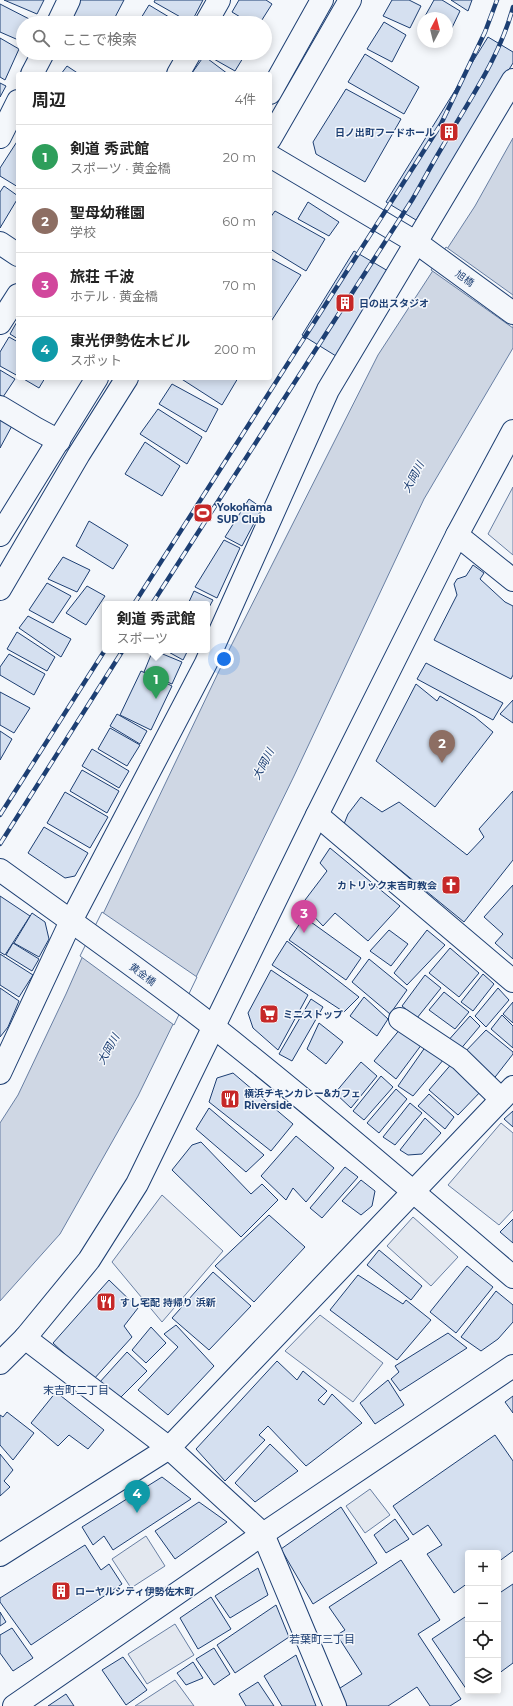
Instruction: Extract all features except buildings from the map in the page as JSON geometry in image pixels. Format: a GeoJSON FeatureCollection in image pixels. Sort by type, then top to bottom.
{"type":"FeatureCollection","features":[{"type":"Feature","properties":{"kind":"street"},"geometry":{"type":"LineString","coordinates":[[61,16],[69,0]]}},
{"type":"Feature","properties":{"kind":"street"},"geometry":{"type":"LineString","coordinates":[[210,16],[219,0]]}},
{"type":"Feature","properties":{"kind":"street"},"geometry":{"type":"LineString","coordinates":[[272,89],[322,0]]}},
{"type":"Feature","properties":{"kind":"street"},"geometry":{"type":"LineString","coordinates":[[272,136],[350,0]]}},
{"type":"Feature","properties":{"kind":"street"},"geometry":{"type":"LineString","coordinates":[[33,72],[39,60]]}},
{"type":"Feature","properties":{"kind":"street"},"geometry":{"type":"LineString","coordinates":[[179,72],[186,60]]}},
{"type":"Feature","properties":{"kind":"street"},"geometry":{"type":"LineString","coordinates":[[0,1073],[71,921],[206,663],[328,390],[513,80]]}},
{"type":"Feature","properties":{"kind":"street"},"geometry":{"type":"LineString","coordinates":[[0,137],[16,105]]}},
{"type":"Feature","properties":{"kind":"street","name":"旭橋"},"geometry":{"type":"LineString","coordinates":[[272,157],[417,242],[513,313]]}},
{"type":"Feature","properties":{"kind":"street"},"geometry":{"type":"LineString","coordinates":[[0,243],[16,254]]}},
{"type":"Feature","properties":{"kind":"street"},"geometry":{"type":"LineString","coordinates":[[0,323],[16,297]]}},
{"type":"Feature","properties":{"kind":"street"},"geometry":{"type":"LineString","coordinates":[[0,535],[96,380]]}},
{"type":"Feature","properties":{"kind":"street"},"geometry":{"type":"LineString","coordinates":[[0,589],[6,564],[80,454],[126,380]]}},
{"type":"Feature","properties":{"kind":"street"},"geometry":{"type":"LineString","coordinates":[[0,406],[59,441]]}},
{"type":"Feature","properties":{"kind":"street"},"geometry":{"type":"LineString","coordinates":[[0,1363],[25,1338],[89,1260],[138,1184],[317,815],[457,535],[513,431]]}},
{"type":"Feature","properties":{"kind":"street"},"geometry":{"type":"LineString","coordinates":[[457,535],[513,580]]}},
{"type":"Feature","properties":{"kind":"street"},"geometry":{"type":"LineString","coordinates":[[317,815],[513,981]]}},
{"type":"Feature","properties":{"kind":"street","name":"黄金橋"},"geometry":{"type":"LineString","coordinates":[[0,870],[214,1028],[413,1191],[513,1277]]}},
{"type":"Feature","properties":{"kind":"street"},"geometry":{"type":"LineString","coordinates":[[0,1556],[169,1448],[507,1093],[460,1059],[400,1019]]}},
{"type":"Feature","properties":{"kind":"street"},"geometry":{"type":"LineString","coordinates":[[25,1338],[169,1448],[263,1534],[335,1706]]}},
{"type":"Feature","properties":{"kind":"street"},"geometry":{"type":"LineString","coordinates":[[14,1706],[263,1534],[513,1366]]}},
{"type":"Feature","properties":{"kind":"shaded area"},"geometry":{"type":"Polygon","coordinates":[[[513,487],[513,555],[488,534],[513,487]]]}},
{"type":"Feature","properties":{"kind":"shaded area"},"geometry":{"type":"Polygon","coordinates":[[[501,1123],[513,1133],[513,1210],[499,1225],[448,1185],[501,1123]]]}},
{"type":"Feature","properties":{"kind":"shaded area"},"geometry":{"type":"Polygon","coordinates":[[[162,1195],[223,1251],[162,1322],[112,1262],[162,1195]]]}},
{"type":"Feature","properties":{"kind":"shaded area"},"geometry":{"type":"Polygon","coordinates":[[[413,1217],[458,1257],[431,1286],[387,1246],[413,1217]]]}},
{"type":"Feature","properties":{"kind":"shaded area"},"geometry":{"type":"Polygon","coordinates":[[[320,1315],[383,1363],[353,1402],[285,1351],[320,1315]]]}},
{"type":"Feature","properties":{"kind":"shaded area"},"geometry":{"type":"Polygon","coordinates":[[[370,1489],[390,1515],[365,1533],[346,1506],[370,1489]]]}},
{"type":"Feature","properties":{"kind":"shaded area"},"geometry":{"type":"Polygon","coordinates":[[[146,1536],[165,1566],[131,1588],[112,1559],[146,1536]]]}},
{"type":"Feature","properties":{"kind":"shaded area"},"geometry":{"type":"Polygon","coordinates":[[[175,1624],[194,1655],[147,1684],[128,1654],[175,1624]]]}},
{"type":"Feature","properties":{"kind":"shaded area"},"geometry":{"type":"Polygon","coordinates":[[[175,1680],[194,1706],[135,1706],[175,1680]]]}},
{"type":"Feature","properties":{"kind":"water","name":"大岡川"},"geometry":{"type":"Polygon","coordinates":[[[513,138],[513,348],[424,499],[294,776],[138,1096],[60,1234],[0,1301],[0,1123],[18,1095],[230,648],[378,355],[475,206],[513,138]]]}},
{"type":"Feature","properties":{"kind":"pier"},"geometry":{"type":"Polygon","coordinates":[[[446,247],[513,295],[513,328],[431,270],[446,247]]]}},
{"type":"Feature","properties":{"kind":"pier"},"geometry":{"type":"Polygon","coordinates":[[[102,912],[197,977],[174,1025],[80,956],[102,912]]]}},
{"type":"Feature","properties":{"kind":"railway"},"geometry":{"type":"LineString","coordinates":[[136,601],[441,124],[485,32],[497,0]]}},
{"type":"Feature","properties":{"kind":"railway"},"geometry":{"type":"LineString","coordinates":[[154,601],[412,200],[492,61],[513,7]]}},
{"type":"Feature","properties":{"kind":"railway"},"geometry":{"type":"LineString","coordinates":[[0,815],[103,653]]}},
{"type":"Feature","properties":{"kind":"railway"},"geometry":{"type":"LineString","coordinates":[[0,844],[121,653]]}},
{"type":"Feature","properties":{"kind":"place","name":"日ノ出町フードホール"},"geometry":{"type":"Point","coordinates":[449,132]}},
{"type":"Feature","properties":{"kind":"place","name":"日の出スタジオ"},"geometry":{"type":"Point","coordinates":[345,303]}},
{"type":"Feature","properties":{"kind":"place","name":"Yokohama SUP Club"},"geometry":{"type":"Point","coordinates":[203,513]}},
{"type":"Feature","properties":{"kind":"place","name":"剣道 秀武館"},"geometry":{"type":"Point","coordinates":[156,699]}},
{"type":"Feature","properties":{"kind":"place","name":"聖母幼稚園"},"geometry":{"type":"Point","coordinates":[442,763]}},
{"type":"Feature","properties":{"kind":"place","name":"カトリック末吉町教会"},"geometry":{"type":"Point","coordinates":[451,885]}},
{"type":"Feature","properties":{"kind":"place","name":"旅荘 千波"},"geometry":{"type":"Point","coordinates":[304,933]}},
{"type":"Feature","properties":{"kind":"place","name":"ミニストップ"},"geometry":{"type":"Point","coordinates":[269,1014]}},
{"type":"Feature","properties":{"kind":"place","name":"横浜チキンカレー&カフェ Riverside"},"geometry":{"type":"Point","coordinates":[230,1099]}},
{"type":"Feature","properties":{"kind":"place","name":"すし宅配 持帰り 浜新"},"geometry":{"type":"Point","coordinates":[106,1302]}},
{"type":"Feature","properties":{"kind":"place","name":"東光伊勢佐木ビル"},"geometry":{"type":"Point","coordinates":[137,1513]}},
{"type":"Feature","properties":{"kind":"place","name":"ローヤルシティ伊勢佐木町"},"geometry":{"type":"Point","coordinates":[61,1591]}},
{"type":"Feature","properties":{"kind":"district","name":"末吉町二丁目"},"geometry":{"type":"Point","coordinates":[76,1390]}},
{"type":"Feature","properties":{"kind":"district","name":"若葉町三丁目"},"geometry":{"type":"Point","coordinates":[322,1639]}}]}
